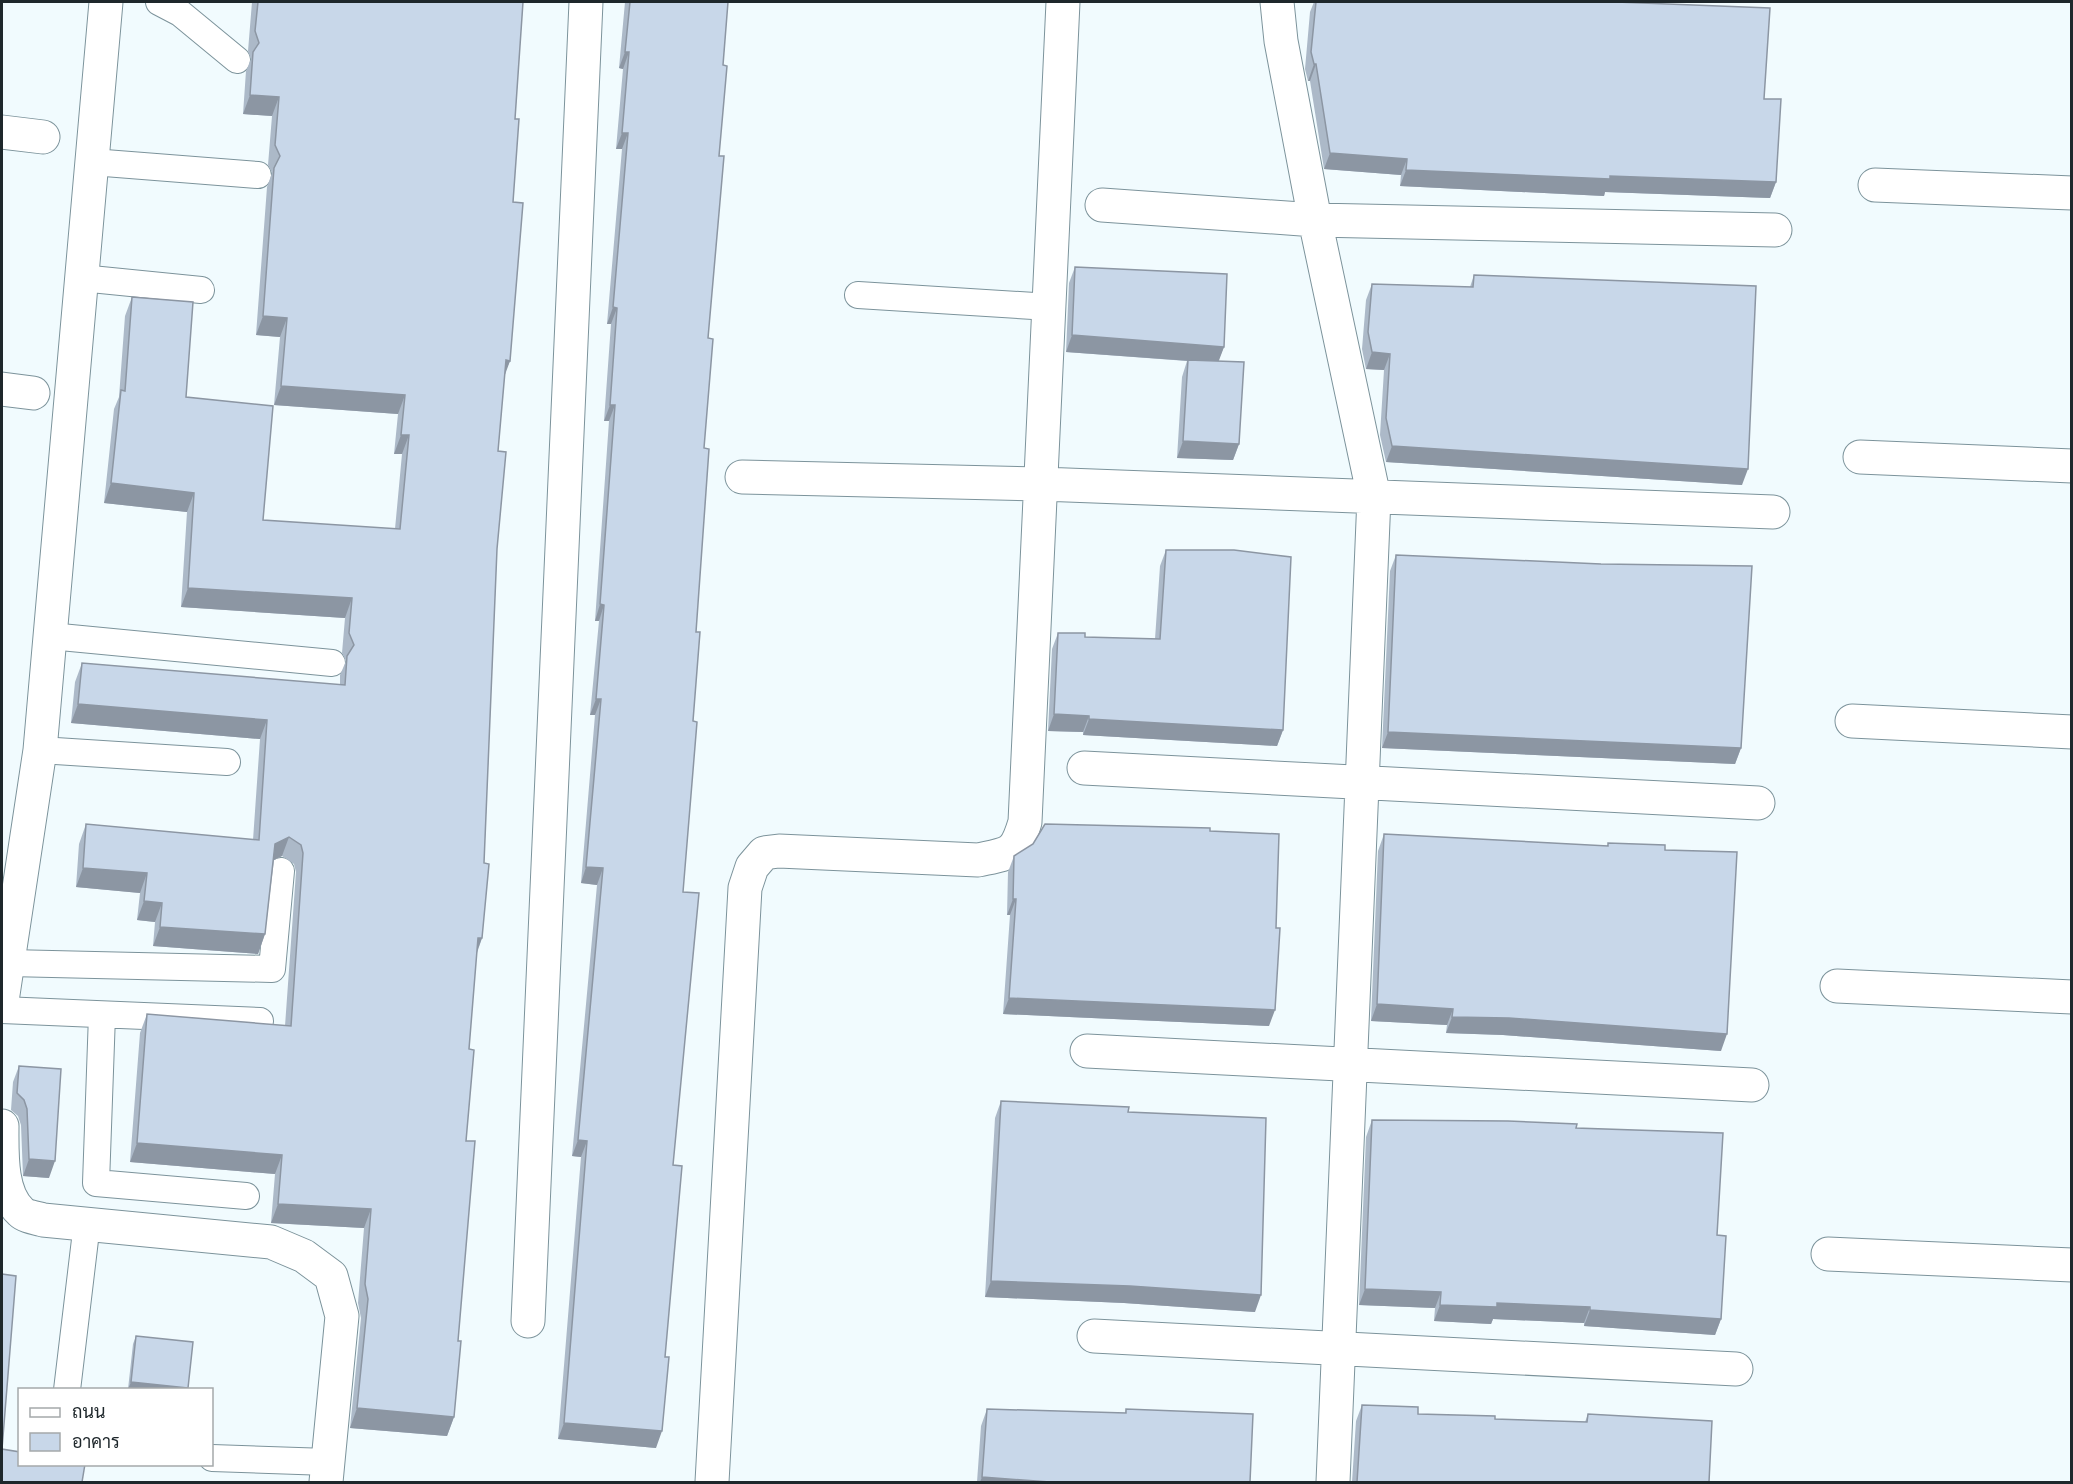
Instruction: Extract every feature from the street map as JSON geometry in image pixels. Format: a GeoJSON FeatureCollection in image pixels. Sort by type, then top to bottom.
{"type":"FeatureCollection","features":[{"type":"Feature","properties":{"kind":"street"},"geometry":{"type":"LineString","coordinates":[[2,1001],[40,750],[106,2]]}},
{"type":"Feature","properties":{"kind":"street"},"geometry":{"type":"LineString","coordinates":[[528,1321],[586,2]]}},
{"type":"Feature","properties":{"kind":"street"},"geometry":{"type":"LineString","coordinates":[[712,1482],[745,888],[752,867],[764,853],[778,851],[978,860],[1004,854],[1018,845],[1025,822],[1063,2]]}},
{"type":"Feature","properties":{"kind":"street"},"geometry":{"type":"LineString","coordinates":[[1277,2],[1281,41],[1315,220],[1374,496],[1333,1482]]}},
{"type":"Feature","properties":{"kind":"street"},"geometry":{"type":"LineString","coordinates":[[2,132],[43,137]]}},
{"type":"Feature","properties":{"kind":"street"},"geometry":{"type":"LineString","coordinates":[[1875,185],[2072,193]]}},
{"type":"Feature","properties":{"kind":"street"},"geometry":{"type":"LineString","coordinates":[[1102,206],[1315,220],[1776,230]]}},
{"type":"Feature","properties":{"kind":"street"},"geometry":{"type":"LineString","coordinates":[[1860,457],[2072,466]]}},
{"type":"Feature","properties":{"kind":"street"},"geometry":{"type":"LineString","coordinates":[[742,477],[1041,484],[1773,512]]}},
{"type":"Feature","properties":{"kind":"street"},"geometry":{"type":"LineString","coordinates":[[1852,721],[2072,732]]}},
{"type":"Feature","properties":{"kind":"street"},"geometry":{"type":"LineString","coordinates":[[1084,768],[1758,803]]}},
{"type":"Feature","properties":{"kind":"street"},"geometry":{"type":"LineString","coordinates":[[1837,986],[2072,997]]}},
{"type":"Feature","properties":{"kind":"street"},"geometry":{"type":"LineString","coordinates":[[1087,1051],[1752,1085]]}},
{"type":"Feature","properties":{"kind":"street"},"geometry":{"type":"LineString","coordinates":[[2,1126],[2,1173],[9,1196],[21,1213],[43,1220],[271,1242],[304,1256],[331,1276],[342,1316],[327,1472]]}},
{"type":"Feature","properties":{"kind":"street"},"geometry":{"type":"LineString","coordinates":[[1828,1254],[2072,1264]]}},
{"type":"Feature","properties":{"kind":"street"},"geometry":{"type":"LineString","coordinates":[[1094,1336],[1736,1369]]}},
{"type":"Feature","properties":{"kind":"lane"},"geometry":{"type":"LineString","coordinates":[[159,2],[180,14],[237,60]]}},
{"type":"Feature","properties":{"kind":"lane"},"geometry":{"type":"LineString","coordinates":[[92,162],[258,175]]}},
{"type":"Feature","properties":{"kind":"lane"},"geometry":{"type":"LineString","coordinates":[[81,278],[201,290]]}},
{"type":"Feature","properties":{"kind":"lane"},"geometry":{"type":"LineString","coordinates":[[858,296],[1050,307]]}},
{"type":"Feature","properties":{"kind":"lane"},"geometry":{"type":"LineString","coordinates":[[50,636],[332,663]]}},
{"type":"Feature","properties":{"kind":"lane"},"geometry":{"type":"LineString","coordinates":[[40,750],[227,762]]}},
{"type":"Feature","properties":{"kind":"lane"},"geometry":{"type":"LineString","coordinates":[[9,963],[272,969],[281,871]]}},
{"type":"Feature","properties":{"kind":"lane"},"geometry":{"type":"LineString","coordinates":[[2,1010],[260,1021]]}},
{"type":"Feature","properties":{"kind":"lane"},"geometry":{"type":"LineString","coordinates":[[102,1015],[96,1183],[246,1196]]}},
{"type":"Feature","properties":{"kind":"lane"},"geometry":{"type":"LineString","coordinates":[[67,1388],[87,1223]]}},
{"type":"Feature","properties":{"kind":"lane"},"geometry":{"type":"LineString","coordinates":[[213,1458],[327,1472]]}},
{"type":"Feature","properties":{"kind":"building"},"geometry":{"type":"Polygon","coordinates":[[[258,2],[523,2],[515,119],[519,119],[513,202],[523,203],[510,361],[506,360],[498,451],[506,452],[497,549],[484,863],[489,864],[482,938],[478,938],[469,1049],[474,1050],[466,1141],[475,1141],[454,1417],[357,1408],[368,1299],[365,1284],[371,1209],[278,1204],[282,1155],[137,1143],[147,1014],[291,1026],[303,853],[301,845],[289,837],[275,844],[265,934],[160,927],[162,903],[144,901],[147,873],[83,868],[86,824],[259,840],[267,720],[78,704],[82,663],[345,685],[347,656],[354,645],[349,633],[352,598],[188,588],[194,493],[111,483],[121,390],[125,391],[132,297],[193,302],[186,397],[273,406],[263,520],[400,529],[409,435],[401,435],[405,395],[281,386],[287,318],[263,316],[274,168],[280,156],[275,145],[279,97],[250,95],[253,52],[259,43],[255,31],[258,2]]]}},
{"type":"Feature","properties":{"kind":"building"},"geometry":{"type":"Polygon","coordinates":[[[630,2],[728,2],[723,65],[727,66],[719,156],[724,156],[708,338],[713,339],[704,448],[709,449],[696,632],[700,632],[693,721],[697,722],[683,892],[699,893],[673,1165],[682,1166],[665,1357],[669,1357],[662,1431],[564,1423],[587,1141],[578,1140],[603,868],[586,867],[601,699],[596,699],[604,605],[600,604],[615,405],[610,405],[617,308],[613,307],[628,133],[622,133],[629,52],[625,52],[630,2]]]}},
{"type":"Feature","properties":{"kind":"building"},"geometry":{"type":"Polygon","coordinates":[[[1316,2],[1616,2],[1770,8],[1764,99],[1781,99],[1776,182],[1610,176],[1610,179],[1406,170],[1407,159],[1330,153],[1316,64],[1314,64],[1311,52],[1316,2]]]}},
{"type":"Feature","properties":{"kind":"building"},"geometry":{"type":"Polygon","coordinates":[[[1075,267],[1227,274],[1224,347],[1072,335],[1075,267]]]}},
{"type":"Feature","properties":{"kind":"building"},"geometry":{"type":"Polygon","coordinates":[[[1474,275],[1756,286],[1748,469],[1392,446],[1386,418],[1390,354],[1372,352],[1368,332],[1372,284],[1473,287],[1474,275]]]}},
{"type":"Feature","properties":{"kind":"building"},"geometry":{"type":"Polygon","coordinates":[[[1188,360],[1244,362],[1239,444],[1183,441],[1188,360]]]}},
{"type":"Feature","properties":{"kind":"building"},"geometry":{"type":"Polygon","coordinates":[[[1166,550],[1234,550],[1291,557],[1283,730],[1089,719],[1089,716],[1054,714],[1058,633],[1085,633],[1085,637],[1160,639],[1166,550]]]}},
{"type":"Feature","properties":{"kind":"building"},"geometry":{"type":"Polygon","coordinates":[[[1396,555],[1601,564],[1752,566],[1741,748],[1388,732],[1396,555]]]}},
{"type":"Feature","properties":{"kind":"building"},"geometry":{"type":"Polygon","coordinates":[[[1045,824],[1210,828],[1210,831],[1279,834],[1276,928],[1280,928],[1275,1010],[1009,998],[1016,899],[1013,899],[1014,856],[1033,844],[1045,824]]]}},
{"type":"Feature","properties":{"kind":"building"},"geometry":{"type":"Polygon","coordinates":[[[1384,834],[1608,846],[1608,843],[1665,845],[1665,850],[1737,852],[1727,1034],[1509,1018],[1452,1017],[1453,1009],[1377,1004],[1384,834]]]}},
{"type":"Feature","properties":{"kind":"building"},"geometry":{"type":"Polygon","coordinates":[[[19,1066],[61,1069],[55,1161],[29,1159],[27,1109],[24,1100],[17,1093],[19,1066]]]}},
{"type":"Feature","properties":{"kind":"building"},"geometry":{"type":"Polygon","coordinates":[[[1001,1101],[1129,1107],[1128,1112],[1266,1118],[1261,1295],[1130,1286],[991,1281],[1001,1101]]]}},
{"type":"Feature","properties":{"kind":"building"},"geometry":{"type":"Polygon","coordinates":[[[1372,1120],[1508,1121],[1577,1124],[1576,1128],[1723,1133],[1717,1235],[1726,1236],[1721,1319],[1590,1310],[1590,1307],[1497,1303],[1497,1307],[1440,1305],[1441,1292],[1365,1289],[1372,1120]]]}},
{"type":"Feature","properties":{"kind":"building"},"geometry":{"type":"Polygon","coordinates":[[[2,1274],[16,1276],[2,1449],[2,1274]]]}},
{"type":"Feature","properties":{"kind":"building"},"geometry":{"type":"Polygon","coordinates":[[[136,1336],[193,1342],[188,1388],[131,1382],[136,1336]]]}},
{"type":"Feature","properties":{"kind":"building"},"geometry":{"type":"Polygon","coordinates":[[[1362,1405],[1418,1407],[1418,1414],[1495,1416],[1495,1419],[1587,1422],[1588,1414],[1712,1421],[1709,1482],[1357,1482],[1362,1405]]]}},
{"type":"Feature","properties":{"kind":"building"},"geometry":{"type":"Polygon","coordinates":[[[987,1409],[1126,1413],[1126,1409],[1253,1414],[1250,1482],[1050,1482],[982,1477],[987,1409]]]}},
{"type":"Feature","properties":{"kind":"building"},"geometry":{"type":"Polygon","coordinates":[[[2,1449],[18,1452],[18,1466],[85,1466],[82,1482],[2,1482],[2,1449]]]}}]}
